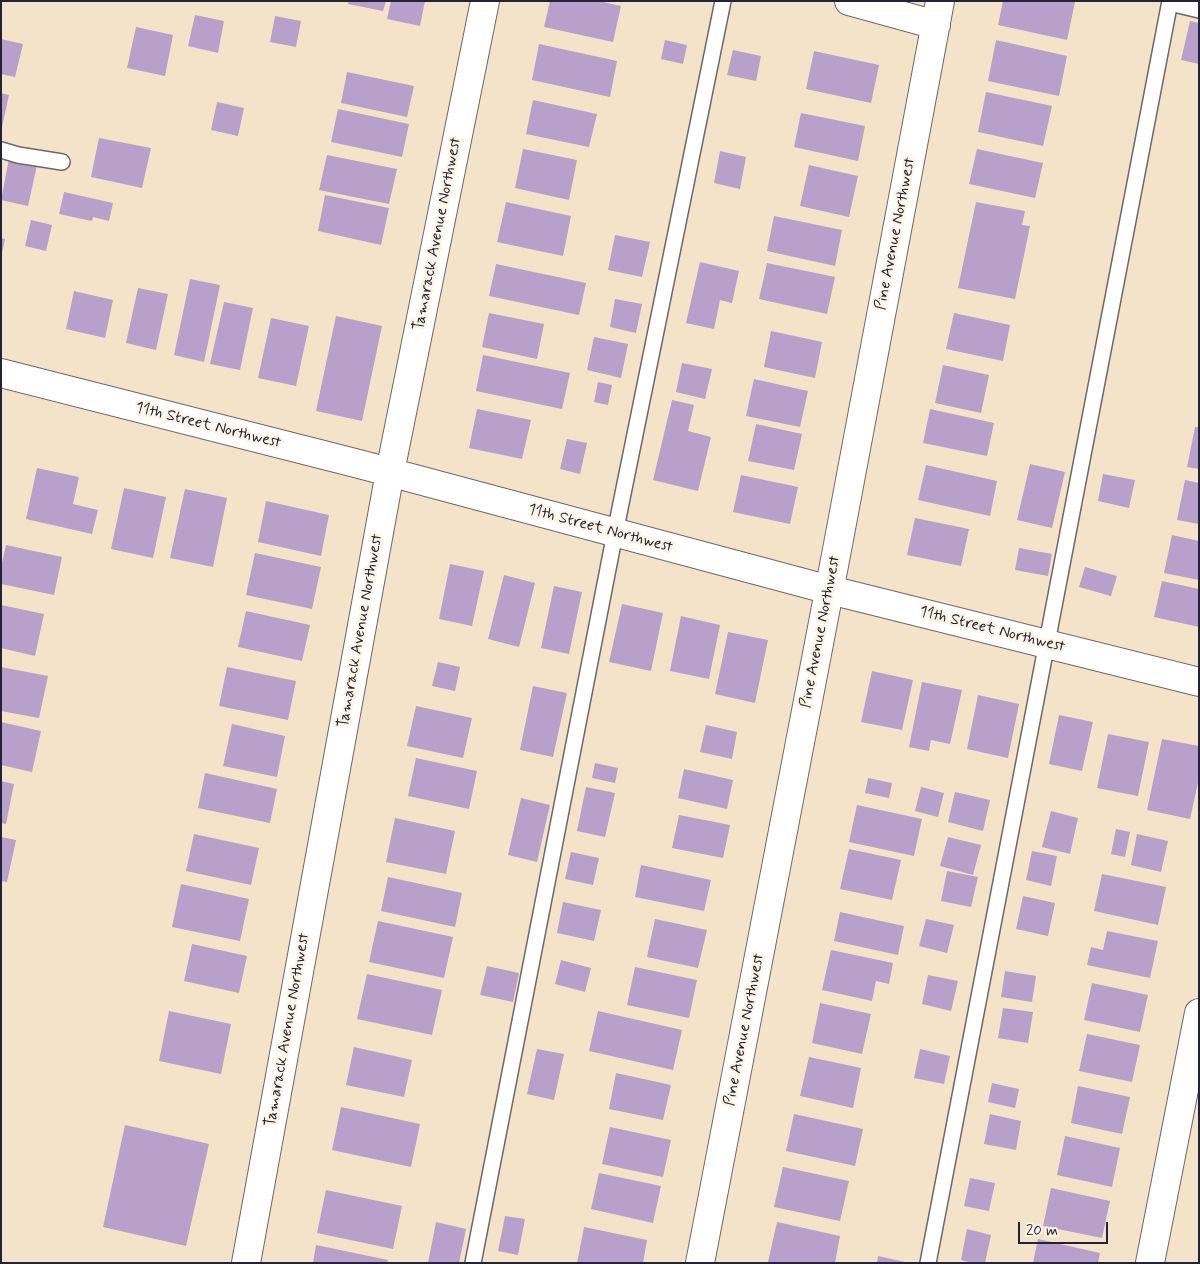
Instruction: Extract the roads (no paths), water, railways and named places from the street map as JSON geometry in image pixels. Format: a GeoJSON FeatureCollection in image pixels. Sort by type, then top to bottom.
{"type":"FeatureCollection","features":[{"type":"Feature","properties":{"kind":"street","name":"Tamarack Avenue Northwest"},"geometry":{"type":"LineString","coordinates":[[246,1263],[390,472],[485,1]]}},
{"type":"Feature","properties":{"kind":"street"},"geometry":{"type":"LineString","coordinates":[[849,1],[938,13]]}},
{"type":"Feature","properties":{"kind":"street","name":"Pine Avenue Northwest"},"geometry":{"type":"LineString","coordinates":[[700,1263],[830,590],[938,13]]}},
{"type":"Feature","properties":{"kind":"street","name":"11th Street Northwest"},"geometry":{"type":"LineString","coordinates":[[1,373],[390,472],[830,590],[1199,682]]}},
{"type":"Feature","properties":{"kind":"street"},"geometry":{"type":"LineString","coordinates":[[1150,1263],[1199,1014]]}},
{"type":"Feature","properties":{"kind":"lane"},"geometry":{"type":"LineString","coordinates":[[474,1263],[615,533],[723,1]]}},
{"type":"Feature","properties":{"kind":"lane"},"geometry":{"type":"LineString","coordinates":[[928,1263],[1170,2],[1199,10]]}},
{"type":"Feature","properties":{"kind":"lane"},"geometry":{"type":"LineString","coordinates":[[1,150],[18,155],[62,162]]}}]}
